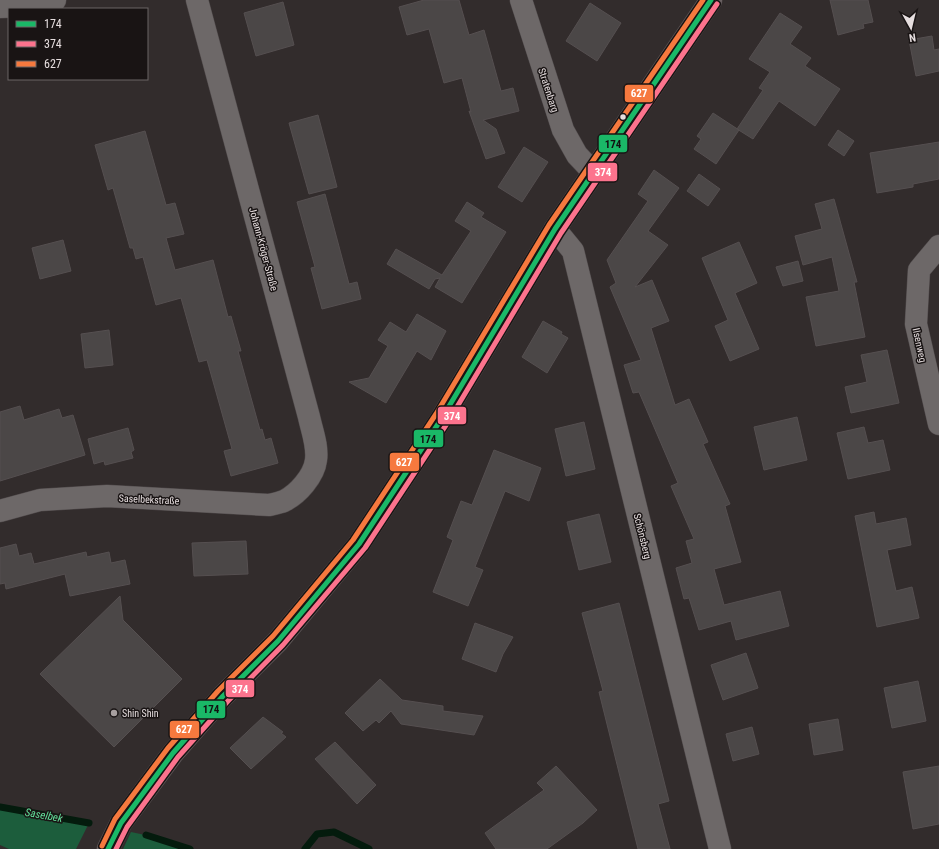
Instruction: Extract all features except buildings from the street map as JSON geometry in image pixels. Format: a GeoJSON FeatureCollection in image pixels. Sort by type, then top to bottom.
{"type":"FeatureCollection","features":[{"type":"Feature","properties":{"kind":"main road"},"geometry":{"type":"LineString","coordinates":[[108,849],[122,823],[187,737],[223,696],[278,641],[359,544],[442,418],[554,229],[711,0]]}},
{"type":"Feature","properties":{"kind":"street"},"geometry":{"type":"LineString","coordinates":[[0,7],[24,6],[55,0]]}},
{"type":"Feature","properties":{"kind":"street","name":"Johann-Kröger-Straße"},"geometry":{"type":"LineString","coordinates":[[197,0],[315,443],[315,468],[296,493]]}},
{"type":"Feature","properties":{"kind":"street","name":"Stratenbarg"},"geometry":{"type":"LineString","coordinates":[[521,0],[563,130],[577,155],[593,172]]}},
{"type":"Feature","properties":{"kind":"street","name":"Schönsberg"},"geometry":{"type":"LineString","coordinates":[[554,229],[573,251],[720,849]]}},
{"type":"Feature","properties":{"kind":"street","name":"Ilsenweg"},"geometry":{"type":"LineString","coordinates":[[939,246],[919,270],[916,324],[939,424]]}},
{"type":"Feature","properties":{"kind":"street","name":"Saselbekstraße"},"geometry":{"type":"LineString","coordinates":[[0,511],[40,500],[107,496],[268,505],[283,501],[296,493]]}},
{"type":"Feature","properties":{"kind":"green space"},"geometry":{"type":"Polygon","coordinates":[[[0,807],[89,823],[76,849],[9,849],[0,845],[0,807]]]}},
{"type":"Feature","properties":{"kind":"green space"},"geometry":{"type":"Polygon","coordinates":[[[131,832],[159,838],[190,849],[123,849],[131,832]]]}},
{"type":"Feature","properties":{"kind":"waterway","name":"Saselbek"},"geometry":{"type":"LineString","coordinates":[[0,807],[89,823]]}},
{"type":"Feature","properties":{"kind":"waterway","name":"Saselbek"},"geometry":{"type":"LineString","coordinates":[[305,849],[317,834],[334,832],[369,849]]}},
{"type":"Feature","properties":{"kind":"waterway","name":"Saselbek"},"geometry":{"type":"LineString","coordinates":[[146,835],[190,849]]}},
{"type":"Feature","properties":{"kind":"transit line","name":"627"},"geometry":{"type":"LineString","coordinates":[[102,846],[115,819],[168,748],[218,691],[273,636],[353,540],[436,414],[549,225],[703,0]]}},
{"type":"Feature","properties":{"kind":"transit line","name":"174"},"geometry":{"type":"LineString","coordinates":[[108,849],[121,823],[173,753],[223,696],[278,641],[359,544],[442,418],[555,229],[711,0]]}},
{"type":"Feature","properties":{"kind":"transit line","name":"374"},"geometry":{"type":"LineString","coordinates":[[116,849],[127,827],[178,757],[228,701],[283,645],[365,548],[448,422],[561,233],[717,4]]}},
{"type":"Feature","properties":{"kind":"place","name":"Shin Shin"},"geometry":{"type":"Point","coordinates":[114,713]}}]}
